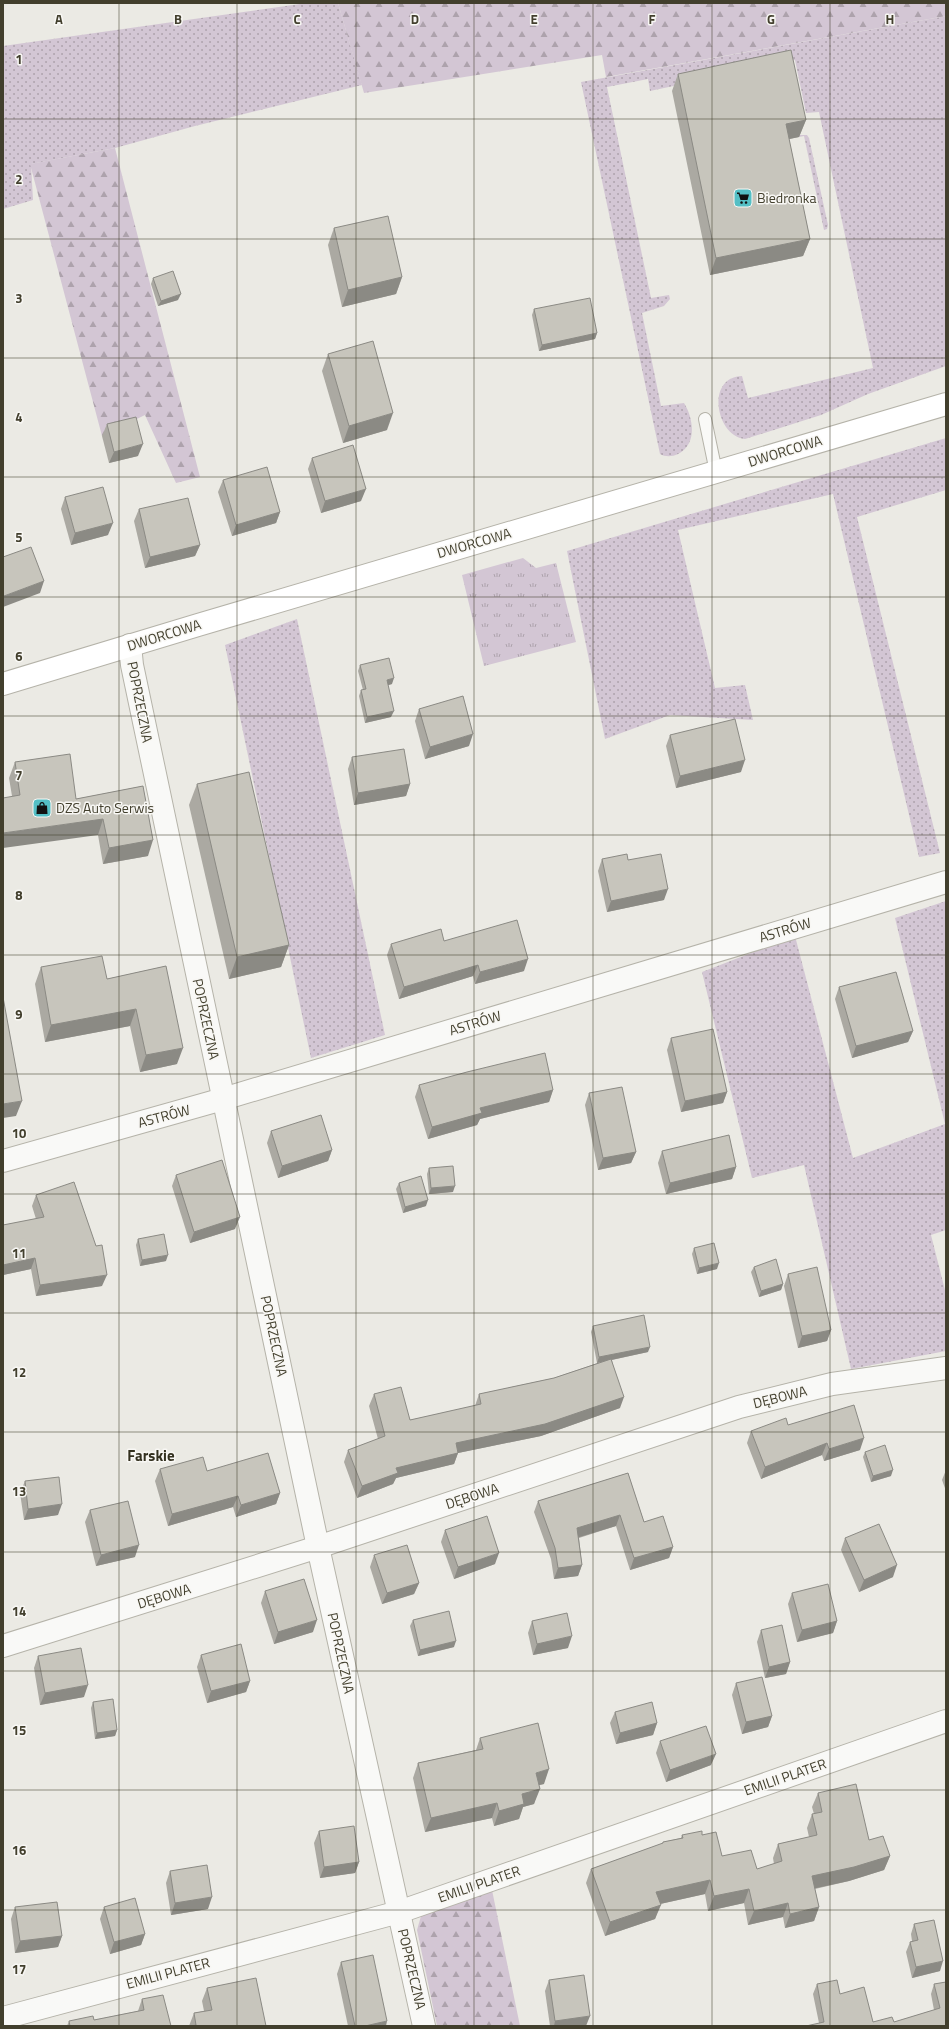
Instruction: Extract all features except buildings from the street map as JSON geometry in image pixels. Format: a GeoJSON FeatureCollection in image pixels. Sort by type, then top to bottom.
{"type":"FeatureCollection","features":[{"type":"Feature","properties":{"kind":"main road","name":"DWORCOWA"},"geometry":{"type":"LineString","coordinates":[[3,684],[130,645],[946,404]]}},
{"type":"Feature","properties":{"kind":"street","name":"POPRZECZNA"},"geometry":{"type":"LineString","coordinates":[[130,645],[132,666],[318,1547],[424,2026]]}},
{"type":"Feature","properties":{"kind":"street","name":"ASTRÓW"},"geometry":{"type":"LineString","coordinates":[[3,1161],[223,1100],[946,882]]}},
{"type":"Feature","properties":{"kind":"street","name":"DĘBOWA"},"geometry":{"type":"LineString","coordinates":[[3,1646],[318,1547],[739,1407],[832,1384],[946,1368]]}},
{"type":"Feature","properties":{"kind":"street","name":"EMILII PLATER"},"geometry":{"type":"LineString","coordinates":[[3,2018],[399,1912],[946,1721]]}},
{"type":"Feature","properties":{"kind":"lane"},"geometry":{"type":"LineString","coordinates":[[705,418],[716,472]]}},
{"type":"Feature","properties":{"kind":"green space"},"geometry":{"type":"Polygon","coordinates":[[[307,3],[338,3],[362,85],[195,126],[115,148],[31,164],[33,200],[3,209],[3,46],[307,3]]]}},
{"type":"Feature","properties":{"kind":"green space"},"geometry":{"type":"Polygon","coordinates":[[[338,3],[946,3],[946,16],[606,77],[602,55],[364,93],[338,3]]]}},
{"type":"Feature","properties":{"kind":"green space"},"geometry":{"type":"Polygon","coordinates":[[[946,16],[946,366],[868,394],[821,415],[745,439],[735,436],[727,428],[719,407],[719,396],[723,386],[730,379],[742,376],[748,398],[873,368],[819,112],[806,113],[795,60],[650,91],[648,79],[607,87],[651,298],[669,295],[670,299],[664,306],[642,313],[661,406],[684,403],[692,424],[691,438],[684,450],[671,456],[664,456],[660,454],[581,82],[946,16]]]}},
{"type":"Feature","properties":{"kind":"green space"},"geometry":{"type":"Polygon","coordinates":[[[799,135],[807,135],[809,138],[828,225],[827,229],[824,230],[804,136],[799,137],[799,135]]]}},
{"type":"Feature","properties":{"kind":"green space"},"geometry":{"type":"Polygon","coordinates":[[[115,148],[200,477],[176,483],[145,415],[102,436],[30,164],[115,148]]]}},
{"type":"Feature","properties":{"kind":"green space"},"geometry":{"type":"Polygon","coordinates":[[[946,438],[946,490],[857,517],[940,853],[919,857],[833,494],[678,530],[715,688],[745,685],[753,720],[670,715],[605,739],[567,551],[946,438]]]}},
{"type":"Feature","properties":{"kind":"green space"},"geometry":{"type":"Polygon","coordinates":[[[523,558],[536,568],[556,563],[576,642],[484,666],[462,575],[523,558]]]}},
{"type":"Feature","properties":{"kind":"green space"},"geometry":{"type":"Polygon","coordinates":[[[297,619],[385,1035],[311,1058],[225,645],[297,619]]]}},
{"type":"Feature","properties":{"kind":"green space"},"geometry":{"type":"Polygon","coordinates":[[[946,901],[946,1230],[931,1235],[946,1294],[946,1351],[851,1369],[804,1165],[752,1178],[702,972],[795,936],[853,1158],[945,1124],[895,918],[946,901]]]}},
{"type":"Feature","properties":{"kind":"green space"},"geometry":{"type":"Polygon","coordinates":[[[492,1890],[520,2026],[437,2026],[417,1930],[421,1916],[492,1890]]]}},
{"type":"Feature","properties":{"kind":"place","name":"Biedronka"},"geometry":{"type":"Point","coordinates":[743,198]}},
{"type":"Feature","properties":{"kind":"place","name":"DZS Auto Serwis"},"geometry":{"type":"Point","coordinates":[42,808]}},
{"type":"Feature","properties":{"kind":"district","name":"Farskie"},"geometry":{"type":"Point","coordinates":[151,1456]}}]}
